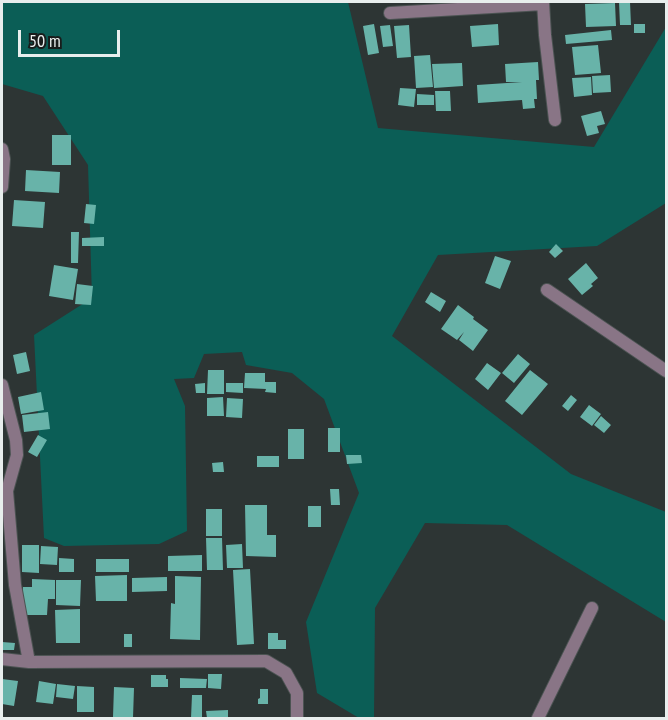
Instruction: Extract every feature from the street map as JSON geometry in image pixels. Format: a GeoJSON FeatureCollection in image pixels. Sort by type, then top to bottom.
{"type":"FeatureCollection","features":[{"type":"Feature","properties":{"kind":"street"},"geometry":{"type":"LineString","coordinates":[[390,13],[543,3],[555,120]]}},
{"type":"Feature","properties":{"kind":"street"},"geometry":{"type":"LineString","coordinates":[[2,149],[4,159],[2,187]]}},
{"type":"Feature","properties":{"kind":"street"},"geometry":{"type":"LineString","coordinates":[[547,290],[666,371]]}},
{"type":"Feature","properties":{"kind":"street"},"geometry":{"type":"LineString","coordinates":[[2,385],[16,440],[17,455],[4,491],[15,585],[29,663]]}},
{"type":"Feature","properties":{"kind":"street"},"geometry":{"type":"LineString","coordinates":[[538,718],[592,608]]}},
{"type":"Feature","properties":{"kind":"street"},"geometry":{"type":"LineString","coordinates":[[2,659],[29,663],[266,661],[286,673],[297,693],[297,718]]}},
{"type":"Feature","properties":{"kind":"green space"},"geometry":{"type":"Polygon","coordinates":[[[2,2],[348,2],[378,128],[594,147],[666,27],[666,203],[597,246],[438,255],[392,336],[571,474],[666,512],[666,622],[507,525],[425,523],[375,608],[374,718],[359,718],[317,693],[306,622],[359,493],[324,399],[292,373],[246,365],[242,352],[204,354],[194,378],[174,379],[185,406],[187,531],[159,544],[64,546],[44,538],[34,335],[92,298],[88,165],[43,96],[2,84],[2,2]]]}},
{"type":"Feature","properties":{"kind":"building"},"geometry":{"type":"Polygon","coordinates":[[[619,2],[630,2],[631,25],[620,25],[619,2]]]}},
{"type":"Feature","properties":{"kind":"building"},"geometry":{"type":"Polygon","coordinates":[[[615,3],[616,26],[586,27],[585,4],[615,3]]]}},
{"type":"Feature","properties":{"kind":"building"},"geometry":{"type":"Polygon","coordinates":[[[374,24],[379,53],[368,55],[363,26],[374,24]]]}},
{"type":"Feature","properties":{"kind":"building"},"geometry":{"type":"Polygon","coordinates":[[[498,24],[499,45],[472,47],[470,26],[498,24]]]}},
{"type":"Feature","properties":{"kind":"building"},"geometry":{"type":"Polygon","coordinates":[[[634,24],[645,24],[645,33],[634,33],[634,24]]]}},
{"type":"Feature","properties":{"kind":"building"},"geometry":{"type":"Polygon","coordinates":[[[390,25],[393,46],[383,47],[380,26],[390,25]]]}},
{"type":"Feature","properties":{"kind":"building"},"geometry":{"type":"Polygon","coordinates":[[[409,25],[411,57],[397,58],[394,26],[409,25]]]}},
{"type":"Feature","properties":{"kind":"building"},"geometry":{"type":"Polygon","coordinates":[[[611,30],[612,40],[566,44],[565,35],[611,30]]]}},
{"type":"Feature","properties":{"kind":"building"},"geometry":{"type":"Polygon","coordinates":[[[598,45],[601,73],[575,75],[572,47],[598,45]]]}},
{"type":"Feature","properties":{"kind":"building"},"geometry":{"type":"Polygon","coordinates":[[[430,55],[433,87],[416,88],[414,56],[430,55]]]}},
{"type":"Feature","properties":{"kind":"building"},"geometry":{"type":"Polygon","coordinates":[[[538,62],[539,80],[536,80],[535,108],[523,109],[522,100],[478,103],[477,85],[522,82],[506,82],[505,64],[538,62]]]}},
{"type":"Feature","properties":{"kind":"building"},"geometry":{"type":"Polygon","coordinates":[[[462,63],[463,86],[434,88],[432,64],[462,63]]]}},
{"type":"Feature","properties":{"kind":"building"},"geometry":{"type":"Polygon","coordinates":[[[610,75],[611,92],[593,93],[592,76],[610,75]]]}},
{"type":"Feature","properties":{"kind":"building"},"geometry":{"type":"Polygon","coordinates":[[[591,77],[592,95],[574,97],[572,78],[591,77]]]}},
{"type":"Feature","properties":{"kind":"building"},"geometry":{"type":"Polygon","coordinates":[[[400,88],[416,89],[414,107],[398,105],[400,88]]]}},
{"type":"Feature","properties":{"kind":"building"},"geometry":{"type":"Polygon","coordinates":[[[435,91],[450,91],[451,111],[436,111],[435,91]]]}},
{"type":"Feature","properties":{"kind":"building"},"geometry":{"type":"Polygon","coordinates":[[[417,94],[434,95],[434,105],[417,105],[417,94]]]}},
{"type":"Feature","properties":{"kind":"building"},"geometry":{"type":"Polygon","coordinates":[[[601,111],[605,124],[597,126],[599,133],[587,136],[581,116],[601,111]]]}},
{"type":"Feature","properties":{"kind":"building"},"geometry":{"type":"Polygon","coordinates":[[[52,135],[71,135],[71,165],[52,165],[52,135]]]}},
{"type":"Feature","properties":{"kind":"building"},"geometry":{"type":"Polygon","coordinates":[[[26,170],[60,172],[59,193],[25,191],[26,170]]]}},
{"type":"Feature","properties":{"kind":"building"},"geometry":{"type":"Polygon","coordinates":[[[14,200],[45,202],[43,228],[12,226],[14,200]]]}},
{"type":"Feature","properties":{"kind":"building"},"geometry":{"type":"Polygon","coordinates":[[[86,204],[96,205],[94,224],[84,223],[86,204]]]}},
{"type":"Feature","properties":{"kind":"building"},"geometry":{"type":"Polygon","coordinates":[[[71,232],[79,232],[78,263],[71,263],[71,232]]]}},
{"type":"Feature","properties":{"kind":"building"},"geometry":{"type":"Polygon","coordinates":[[[104,237],[104,246],[82,246],[82,238],[104,237]]]}},
{"type":"Feature","properties":{"kind":"building"},"geometry":{"type":"Polygon","coordinates":[[[556,244],[563,251],[555,258],[549,252],[556,244]]]}},
{"type":"Feature","properties":{"kind":"building"},"geometry":{"type":"Polygon","coordinates":[[[495,256],[511,261],[500,289],[485,283],[495,256]]]}},
{"type":"Feature","properties":{"kind":"building"},"geometry":{"type":"Polygon","coordinates":[[[586,263],[598,278],[591,284],[593,286],[582,295],[568,279],[586,263]]]}},
{"type":"Feature","properties":{"kind":"building"},"geometry":{"type":"Polygon","coordinates":[[[54,265],[78,269],[73,300],[49,296],[54,265]]]}},
{"type":"Feature","properties":{"kind":"building"},"geometry":{"type":"Polygon","coordinates":[[[77,284],[93,286],[91,305],[75,304],[77,284]]]}},
{"type":"Feature","properties":{"kind":"building"},"geometry":{"type":"Polygon","coordinates":[[[431,292],[446,301],[440,312],[425,302],[431,292]]]}},
{"type":"Feature","properties":{"kind":"building"},"geometry":{"type":"Polygon","coordinates":[[[458,305],[488,330],[473,351],[459,340],[464,332],[457,340],[441,329],[458,305]]]}},
{"type":"Feature","properties":{"kind":"building"},"geometry":{"type":"Polygon","coordinates":[[[26,352],[30,371],[17,374],[13,355],[26,352]]]}},
{"type":"Feature","properties":{"kind":"building"},"geometry":{"type":"Polygon","coordinates":[[[518,354],[530,364],[514,383],[502,373],[518,354]]]}},
{"type":"Feature","properties":{"kind":"building"},"geometry":{"type":"Polygon","coordinates":[[[487,363],[501,373],[488,390],[475,379],[487,363]]]}},
{"type":"Feature","properties":{"kind":"building"},"geometry":{"type":"Polygon","coordinates":[[[208,370],[224,370],[224,394],[207,394],[208,370]]]}},
{"type":"Feature","properties":{"kind":"building"},"geometry":{"type":"Polygon","coordinates":[[[530,370],[548,384],[522,415],[505,401],[530,370]]]}},
{"type":"Feature","properties":{"kind":"building"},"geometry":{"type":"Polygon","coordinates":[[[245,373],[265,373],[265,382],[276,382],[276,393],[265,392],[266,389],[244,388],[245,373]]]}},
{"type":"Feature","properties":{"kind":"building"},"geometry":{"type":"Polygon","coordinates":[[[205,383],[205,393],[196,393],[195,384],[205,383]]]}},
{"type":"Feature","properties":{"kind":"building"},"geometry":{"type":"Polygon","coordinates":[[[226,383],[243,383],[243,393],[226,392],[226,383]]]}},
{"type":"Feature","properties":{"kind":"building"},"geometry":{"type":"Polygon","coordinates":[[[41,392],[44,410],[21,414],[18,397],[41,392]]]}},
{"type":"Feature","properties":{"kind":"building"},"geometry":{"type":"Polygon","coordinates":[[[571,395],[577,400],[568,411],[562,406],[571,395]]]}},
{"type":"Feature","properties":{"kind":"building"},"geometry":{"type":"Polygon","coordinates":[[[223,397],[224,416],[207,416],[207,398],[223,397]]]}},
{"type":"Feature","properties":{"kind":"building"},"geometry":{"type":"Polygon","coordinates":[[[227,398],[243,399],[242,418],[226,417],[227,398]]]}},
{"type":"Feature","properties":{"kind":"building"},"geometry":{"type":"Polygon","coordinates":[[[589,405],[601,414],[592,426],[580,417],[589,405]]]}},
{"type":"Feature","properties":{"kind":"building"},"geometry":{"type":"Polygon","coordinates":[[[48,412],[50,429],[24,432],[22,415],[48,412]]]}},
{"type":"Feature","properties":{"kind":"building"},"geometry":{"type":"Polygon","coordinates":[[[601,416],[611,425],[604,433],[594,425],[601,416]]]}},
{"type":"Feature","properties":{"kind":"building"},"geometry":{"type":"Polygon","coordinates":[[[328,428],[340,428],[340,452],[328,452],[328,428]]]}},
{"type":"Feature","properties":{"kind":"building"},"geometry":{"type":"Polygon","coordinates":[[[288,429],[304,429],[304,459],[288,459],[288,429]]]}},
{"type":"Feature","properties":{"kind":"building"},"geometry":{"type":"Polygon","coordinates":[[[38,435],[47,440],[37,457],[28,452],[38,435]]]}},
{"type":"Feature","properties":{"kind":"building"},"geometry":{"type":"Polygon","coordinates":[[[346,455],[361,455],[362,463],[347,464],[346,455]]]}},
{"type":"Feature","properties":{"kind":"building"},"geometry":{"type":"Polygon","coordinates":[[[257,456],[279,456],[279,467],[257,467],[257,456]]]}},
{"type":"Feature","properties":{"kind":"building"},"geometry":{"type":"Polygon","coordinates":[[[223,462],[224,472],[213,472],[212,463],[223,462]]]}},
{"type":"Feature","properties":{"kind":"building"},"geometry":{"type":"Polygon","coordinates":[[[330,489],[339,489],[340,505],[331,505],[330,489]]]}},
{"type":"Feature","properties":{"kind":"building"},"geometry":{"type":"Polygon","coordinates":[[[245,505],[267,505],[267,535],[276,535],[276,557],[246,556],[245,505]]]}},
{"type":"Feature","properties":{"kind":"building"},"geometry":{"type":"Polygon","coordinates":[[[308,506],[321,506],[321,527],[308,527],[308,506]]]}},
{"type":"Feature","properties":{"kind":"building"},"geometry":{"type":"Polygon","coordinates":[[[206,509],[222,509],[222,536],[206,536],[206,509]]]}},
{"type":"Feature","properties":{"kind":"building"},"geometry":{"type":"Polygon","coordinates":[[[206,538],[222,538],[223,570],[207,570],[206,538]]]}},
{"type":"Feature","properties":{"kind":"building"},"geometry":{"type":"Polygon","coordinates":[[[242,544],[243,568],[227,568],[226,545],[242,544]]]}},
{"type":"Feature","properties":{"kind":"building"},"geometry":{"type":"Polygon","coordinates":[[[22,545],[39,545],[39,573],[22,572],[22,545]]]}},
{"type":"Feature","properties":{"kind":"building"},"geometry":{"type":"Polygon","coordinates":[[[41,546],[58,547],[57,565],[40,564],[41,546]]]}},
{"type":"Feature","properties":{"kind":"building"},"geometry":{"type":"Polygon","coordinates":[[[202,555],[202,571],[168,571],[168,556],[202,555]]]}},
{"type":"Feature","properties":{"kind":"building"},"geometry":{"type":"Polygon","coordinates":[[[59,558],[74,559],[74,572],[59,572],[59,558]]]}},
{"type":"Feature","properties":{"kind":"building"},"geometry":{"type":"Polygon","coordinates":[[[96,559],[129,559],[129,572],[96,572],[96,559]]]}},
{"type":"Feature","properties":{"kind":"building"},"geometry":{"type":"Polygon","coordinates":[[[250,569],[254,644],[237,645],[233,570],[250,569]]]}},
{"type":"Feature","properties":{"kind":"building"},"geometry":{"type":"Polygon","coordinates":[[[127,575],[127,601],[96,601],[95,576],[127,575]]]}},
{"type":"Feature","properties":{"kind":"building"},"geometry":{"type":"Polygon","coordinates":[[[175,576],[201,577],[200,640],[170,639],[171,603],[175,604],[175,576]]]}},
{"type":"Feature","properties":{"kind":"building"},"geometry":{"type":"Polygon","coordinates":[[[167,577],[167,591],[132,592],[132,578],[167,577]]]}},
{"type":"Feature","properties":{"kind":"building"},"geometry":{"type":"Polygon","coordinates":[[[32,579],[55,580],[55,599],[48,599],[47,615],[22,615],[23,587],[32,587],[32,579]]]}},
{"type":"Feature","properties":{"kind":"building"},"geometry":{"type":"Polygon","coordinates":[[[56,580],[81,580],[80,606],[56,605],[56,580]]]}},
{"type":"Feature","properties":{"kind":"building"},"geometry":{"type":"Polygon","coordinates":[[[80,609],[80,643],[56,643],[55,610],[80,609]]]}},
{"type":"Feature","properties":{"kind":"building"},"geometry":{"type":"Polygon","coordinates":[[[268,633],[278,633],[278,640],[286,640],[286,649],[268,649],[268,633]]]}},
{"type":"Feature","properties":{"kind":"building"},"geometry":{"type":"Polygon","coordinates":[[[124,634],[132,634],[132,647],[124,647],[124,634]]]}},
{"type":"Feature","properties":{"kind":"building"},"geometry":{"type":"Polygon","coordinates":[[[2,642],[15,643],[14,650],[2,650],[2,642]]]}},
{"type":"Feature","properties":{"kind":"building"},"geometry":{"type":"Polygon","coordinates":[[[208,674],[222,674],[221,689],[208,688],[208,674]]]}},
{"type":"Feature","properties":{"kind":"building"},"geometry":{"type":"Polygon","coordinates":[[[151,675],[166,675],[168,687],[151,687],[151,675]]]}},
{"type":"Feature","properties":{"kind":"building"},"geometry":{"type":"Polygon","coordinates":[[[180,678],[207,679],[206,688],[180,688],[180,678]]]}},
{"type":"Feature","properties":{"kind":"building"},"geometry":{"type":"Polygon","coordinates":[[[2,679],[18,681],[14,706],[2,704],[2,679]]]}},
{"type":"Feature","properties":{"kind":"building"},"geometry":{"type":"Polygon","coordinates":[[[39,681],[56,684],[53,704],[36,702],[39,681]]]}},
{"type":"Feature","properties":{"kind":"building"},"geometry":{"type":"Polygon","coordinates":[[[57,684],[75,686],[73,699],[56,697],[57,684]]]}},
{"type":"Feature","properties":{"kind":"building"},"geometry":{"type":"Polygon","coordinates":[[[77,686],[94,687],[94,712],[77,712],[77,686]]]}},
{"type":"Feature","properties":{"kind":"building"},"geometry":{"type":"Polygon","coordinates":[[[114,687],[134,688],[133,718],[113,717],[114,687]]]}},
{"type":"Feature","properties":{"kind":"building"},"geometry":{"type":"Polygon","coordinates":[[[260,689],[268,689],[268,704],[258,704],[260,689]]]}},
{"type":"Feature","properties":{"kind":"building"},"geometry":{"type":"Polygon","coordinates":[[[192,695],[202,695],[202,718],[191,718],[192,695]]]}},
{"type":"Feature","properties":{"kind":"building"},"geometry":{"type":"Polygon","coordinates":[[[228,710],[228,718],[207,718],[206,711],[228,710]]]}}]}
